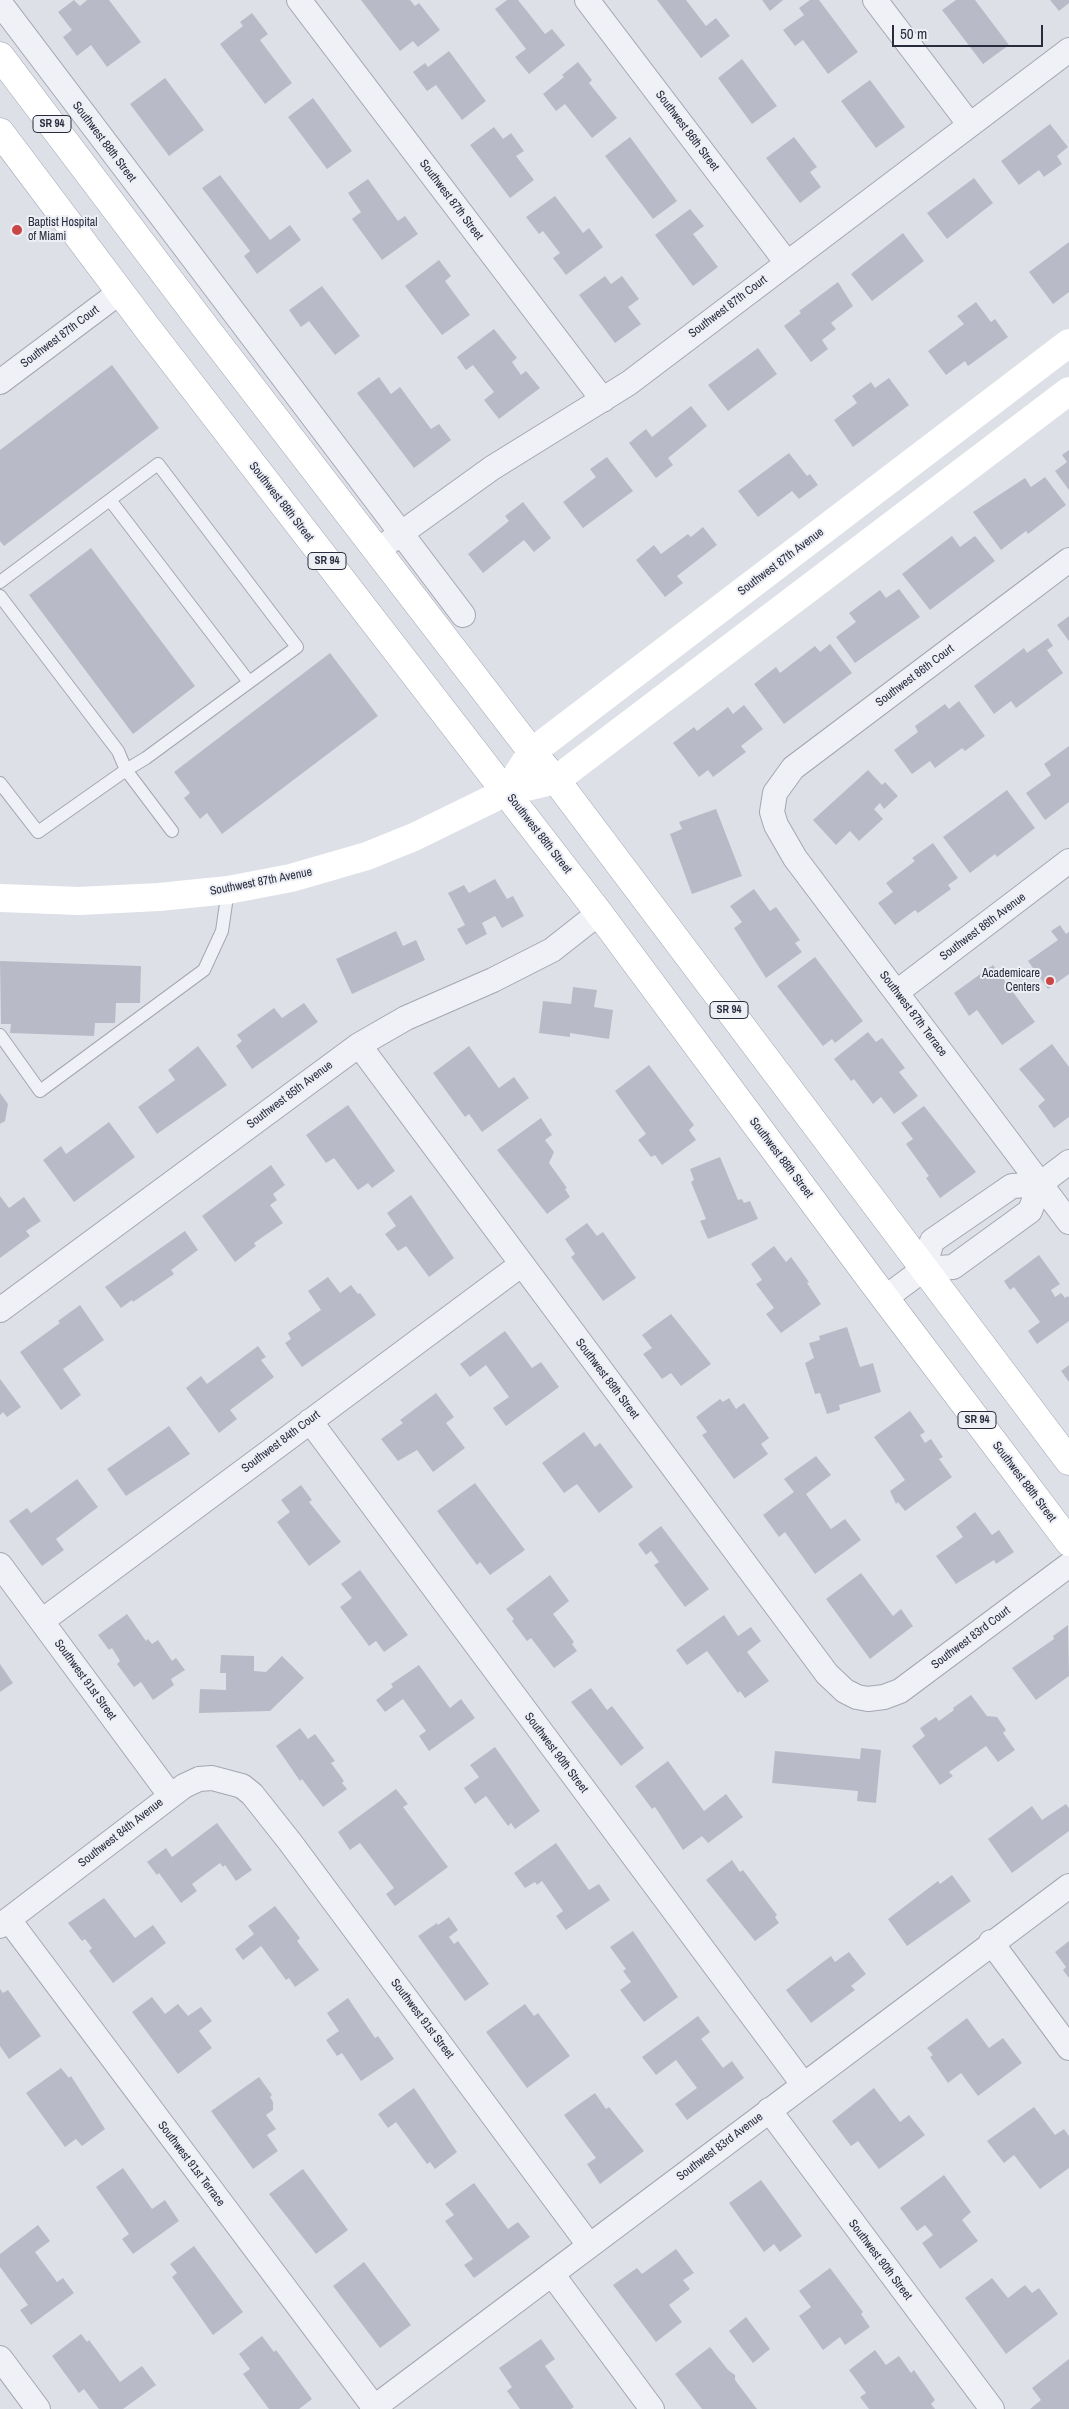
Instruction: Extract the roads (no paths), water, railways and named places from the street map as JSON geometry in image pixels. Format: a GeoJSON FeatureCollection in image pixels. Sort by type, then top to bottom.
{"type":"FeatureCollection","features":[{"type":"Feature","properties":{"kind":"main road","name":"SR 94"},"geometry":{"type":"LineString","coordinates":[[0,57],[532,752],[556,780],[1069,1461]]}},
{"type":"Feature","properties":{"kind":"main road","name":"Southwest 88th Street"},"geometry":{"type":"LineString","coordinates":[[0,132],[120,292],[600,913],[885,1298],[1069,1542]]}},
{"type":"Feature","properties":{"kind":"main road","name":"Southwest 87th Avenue"},"geometry":{"type":"LineString","coordinates":[[506,792],[532,752],[1069,343]]}},
{"type":"Feature","properties":{"kind":"main road","name":"Southwest 87th Avenue"},"geometry":{"type":"LineString","coordinates":[[0,898],[79,901],[158,897],[228,890],[299,876],[367,856],[414,837],[506,792],[556,780],[1069,391]]}},
{"type":"Feature","properties":{"kind":"street","name":"Southwest 87th Street"},"geometry":{"type":"LineString","coordinates":[[299,0],[603,400]]}},
{"type":"Feature","properties":{"kind":"street","name":"Southwest 86th Street"},"geometry":{"type":"LineString","coordinates":[[587,0],[787,262]]}},
{"type":"Feature","properties":{"kind":"street"},"geometry":{"type":"LineString","coordinates":[[876,0],[970,125]]}},
{"type":"Feature","properties":{"kind":"street","name":"Southwest 88th Street"},"geometry":{"type":"LineString","coordinates":[[0,3],[463,615]]}},
{"type":"Feature","properties":{"kind":"street","name":"Southwest 87th Court"},"geometry":{"type":"LineString","coordinates":[[378,550],[492,468],[603,400],[1069,50]]}},
{"type":"Feature","properties":{"kind":"street","name":"Southwest 87th Court"},"geometry":{"type":"LineString","coordinates":[[0,382],[120,292]]}},
{"type":"Feature","properties":{"kind":"street","name":"Southwest 86th Court"},"geometry":{"type":"LineString","coordinates":[[773,801],[780,785],[794,768],[1069,560]]}},
{"type":"Feature","properties":{"kind":"street","name":"Southwest 87th Terrace"},"geometry":{"type":"LineString","coordinates":[[773,801],[772,812],[776,825],[795,858],[1069,1222]]}},
{"type":"Feature","properties":{"kind":"street","name":"Southwest 86th Avenue"},"geometry":{"type":"LineString","coordinates":[[897,992],[1069,861]]}},
{"type":"Feature","properties":{"kind":"street","name":"Southwest 85th Avenue"},"geometry":{"type":"LineString","coordinates":[[0,1310],[359,1045],[406,1018],[493,980],[552,950],[600,913]]}},
{"type":"Feature","properties":{"kind":"street","name":"Southwest 89th Street"},"geometry":{"type":"LineString","coordinates":[[359,1045],[828,1674],[845,1691],[856,1697],[868,1698]]}},
{"type":"Feature","properties":{"kind":"street"},"geometry":{"type":"LineString","coordinates":[[885,1298],[924,1269],[952,1267],[1030,1211],[1040,1184],[1069,1162]]}},
{"type":"Feature","properties":{"kind":"street"},"geometry":{"type":"LineString","coordinates":[[924,1269],[932,1240],[1012,1186],[1040,1184]]}},
{"type":"Feature","properties":{"kind":"street","name":"Southwest 84th Court"},"geometry":{"type":"LineString","coordinates":[[42,1622],[522,1264]]}},
{"type":"Feature","properties":{"kind":"street","name":"Southwest 90th Street"},"geometry":{"type":"LineString","coordinates":[[310,1421],[803,2084]]}},
{"type":"Feature","properties":{"kind":"street","name":"Southwest 83rd Court"},"geometry":{"type":"LineString","coordinates":[[868,1698],[884,1697],[900,1690],[1069,1564]]}},
{"type":"Feature","properties":{"kind":"street","name":"Southwest 91st Street"},"geometry":{"type":"LineString","coordinates":[[0,1565],[170,1795]]}},
{"type":"Feature","properties":{"kind":"street","name":"Southwest 84th Avenue"},"geometry":{"type":"LineString","coordinates":[[4,1923],[170,1795],[199,1779],[212,1778],[234,1783],[252,1794]]}},
{"type":"Feature","properties":{"kind":"street","name":"Southwest 91st Street"},"geometry":{"type":"LineString","coordinates":[[252,1794],[290,1842],[589,2245]]}},
{"type":"Feature","properties":{"kind":"street","name":"Southwest 83rd Avenue"},"geometry":{"type":"LineString","coordinates":[[373,2408],[991,1942],[1069,1886]]}},
{"type":"Feature","properties":{"kind":"street","name":"Southwest 91st Terrace"},"geometry":{"type":"LineString","coordinates":[[4,1923],[373,2408]]}},
{"type":"Feature","properties":{"kind":"street"},"geometry":{"type":"LineString","coordinates":[[991,1942],[1069,2048]]}},
{"type":"Feature","properties":{"kind":"street","name":"Southwest 90th Street"},"geometry":{"type":"LineString","coordinates":[[768,2110],[992,2409]]}},
{"type":"Feature","properties":{"kind":"street"},"geometry":{"type":"LineString","coordinates":[[552,2274],[652,2409]]}},
{"type":"Feature","properties":{"kind":"street"},"geometry":{"type":"LineString","coordinates":[[0,2358],[38,2409]]}},
{"type":"Feature","properties":{"kind":"lane"},"geometry":{"type":"LineString","coordinates":[[0,582],[158,464],[296,647],[146,758],[38,832],[0,783]]}},
{"type":"Feature","properties":{"kind":"lane"},"geometry":{"type":"LineString","coordinates":[[110,500],[249,682]]}},
{"type":"Feature","properties":{"kind":"lane"},"geometry":{"type":"LineString","coordinates":[[0,596],[118,751],[126,770],[172,831]]}},
{"type":"Feature","properties":{"kind":"lane"},"geometry":{"type":"LineString","coordinates":[[0,1035],[40,1091],[204,970],[222,931],[228,890]]}},
{"type":"Feature","properties":{"kind":"place","name":"Baptist Hospital of Miami"},"geometry":{"type":"Point","coordinates":[17,230]}},
{"type":"Feature","properties":{"kind":"place","name":"Academicare Centers"},"geometry":{"type":"Point","coordinates":[1050,981]}}]}
